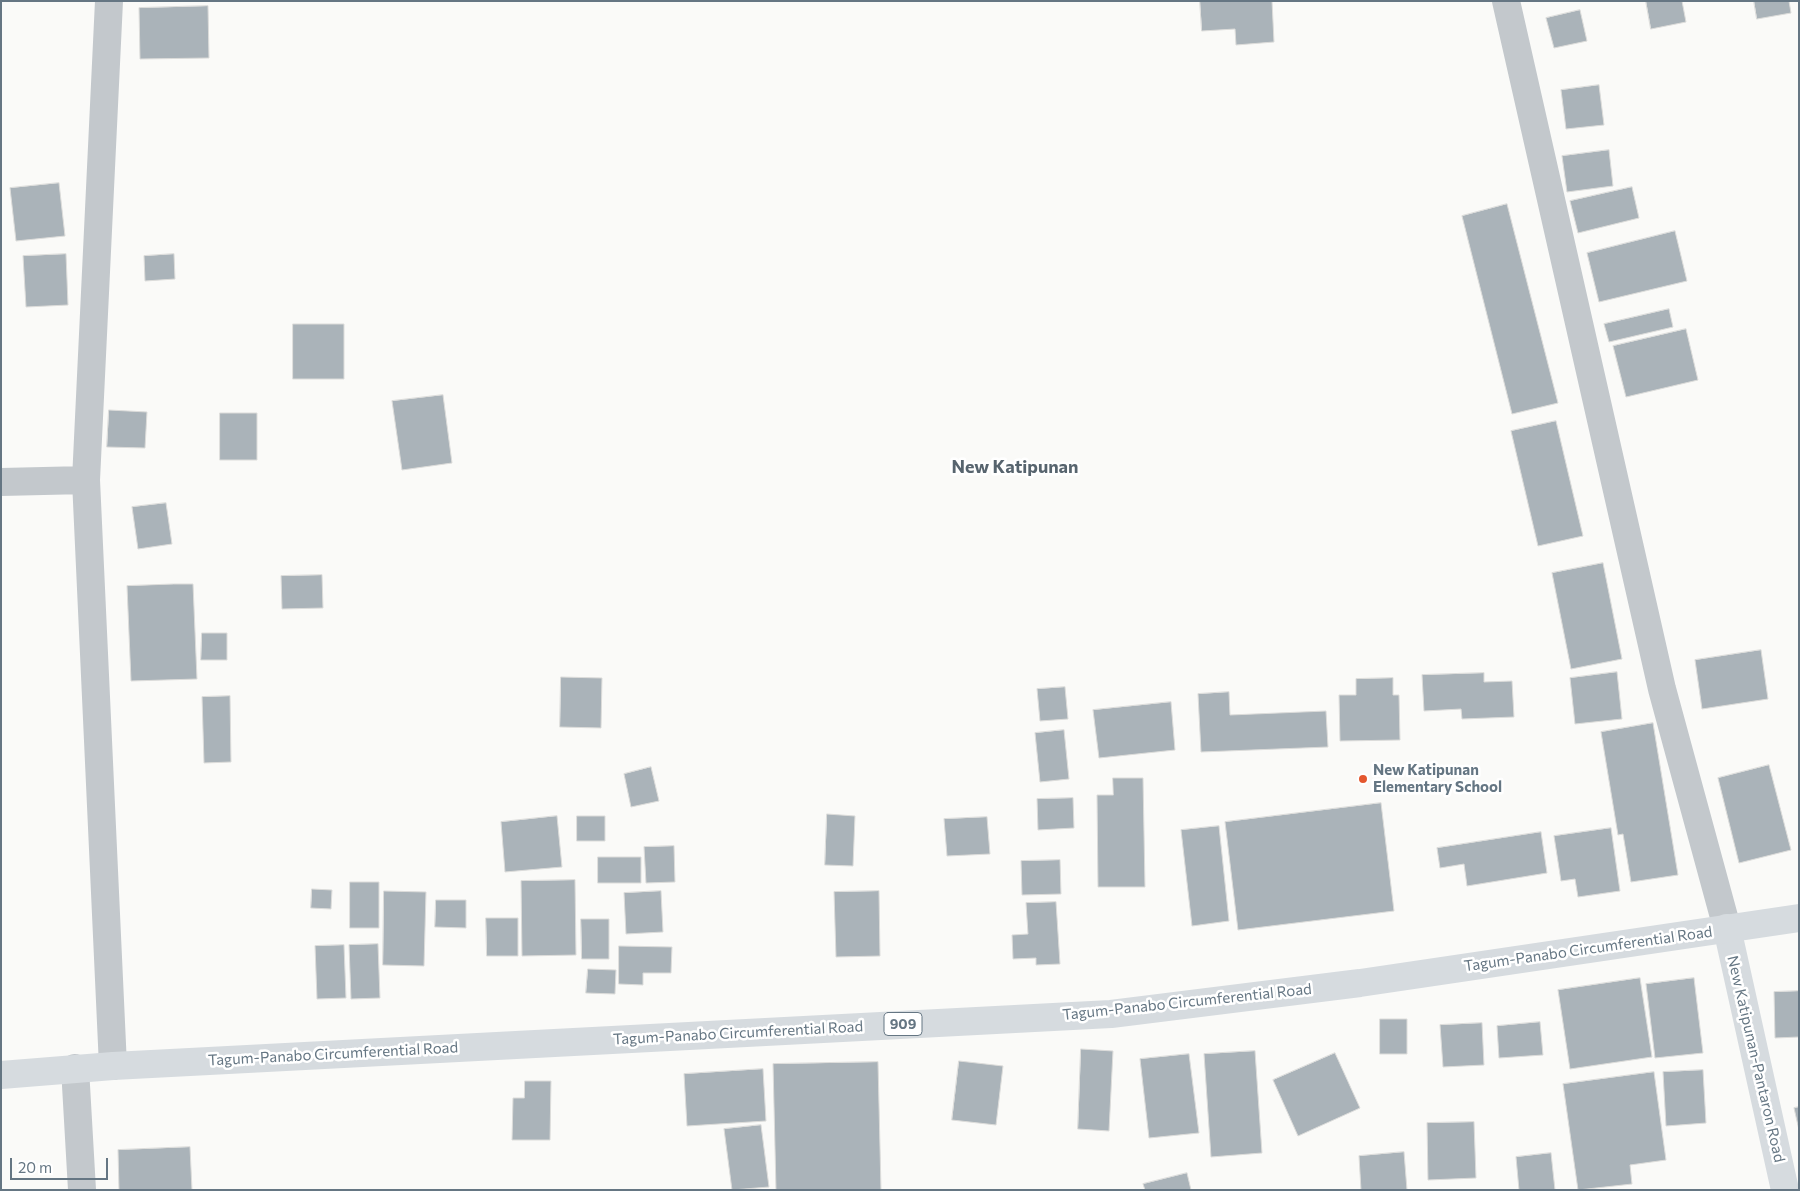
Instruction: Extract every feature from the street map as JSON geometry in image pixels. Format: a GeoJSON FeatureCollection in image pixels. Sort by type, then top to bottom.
{"type":"FeatureCollection","features":[{"type":"Feature","properties":{"kind":"main road","name":"Tagum-Panabo Circumferential Road"},"geometry":{"type":"LineString","coordinates":[[1,1075],[75,1068],[1110,1014],[1360,983],[1799,918]]}},
{"type":"Feature","properties":{"kind":"main road","name":"New Katipunan-Pantaron Road"},"geometry":{"type":"LineString","coordinates":[[1727,928],[1785,1190]]}},
{"type":"Feature","properties":{"kind":"street"},"geometry":{"type":"LineString","coordinates":[[109,1],[86,480],[113,1066]]}},
{"type":"Feature","properties":{"kind":"street"},"geometry":{"type":"LineString","coordinates":[[1506,1],[1662,689],[1727,928]]}},
{"type":"Feature","properties":{"kind":"street"},"geometry":{"type":"LineString","coordinates":[[1,482],[86,480]]}},
{"type":"Feature","properties":{"kind":"street"},"geometry":{"type":"LineString","coordinates":[[75,1068],[82,1190]]}},
{"type":"Feature","properties":{"kind":"building"},"geometry":{"type":"Polygon","coordinates":[[[1200,1],[1272,1],[1274,42],[1236,45],[1235,29],[1202,31],[1200,1]]]}},
{"type":"Feature","properties":{"kind":"building"},"geometry":{"type":"Polygon","coordinates":[[[1646,1],[1682,1],[1686,22],[1651,29],[1646,1]]]}},
{"type":"Feature","properties":{"kind":"building"},"geometry":{"type":"Polygon","coordinates":[[[1754,1],[1789,1],[1791,13],[1757,19],[1754,1]]]}},
{"type":"Feature","properties":{"kind":"building"},"geometry":{"type":"Polygon","coordinates":[[[208,6],[209,58],[140,59],[139,8],[208,6]]]}},
{"type":"Feature","properties":{"kind":"building"},"geometry":{"type":"Polygon","coordinates":[[[1580,10],[1587,41],[1554,48],[1546,18],[1580,10]]]}},
{"type":"Feature","properties":{"kind":"building"},"geometry":{"type":"Polygon","coordinates":[[[1599,85],[1604,125],[1566,129],[1561,90],[1599,85]]]}},
{"type":"Feature","properties":{"kind":"building"},"geometry":{"type":"Polygon","coordinates":[[[1609,150],[1613,186],[1567,192],[1562,156],[1609,150]]]}},
{"type":"Feature","properties":{"kind":"building"},"geometry":{"type":"Polygon","coordinates":[[[59,183],[65,236],[16,241],[10,188],[59,183]]]}},
{"type":"Feature","properties":{"kind":"building"},"geometry":{"type":"Polygon","coordinates":[[[1632,187],[1639,218],[1578,233],[1570,201],[1632,187]]]}},
{"type":"Feature","properties":{"kind":"building"},"geometry":{"type":"Polygon","coordinates":[[[1507,204],[1558,403],[1512,414],[1462,216],[1507,204]]]}},
{"type":"Feature","properties":{"kind":"building"},"geometry":{"type":"Polygon","coordinates":[[[1675,231],[1687,281],[1599,302],[1587,253],[1675,231]]]}},
{"type":"Feature","properties":{"kind":"building"},"geometry":{"type":"Polygon","coordinates":[[[66,254],[68,305],[26,307],[23,256],[66,254]]]}},
{"type":"Feature","properties":{"kind":"building"},"geometry":{"type":"Polygon","coordinates":[[[174,254],[175,279],[145,281],[144,256],[174,254]]]}},
{"type":"Feature","properties":{"kind":"building"},"geometry":{"type":"Polygon","coordinates":[[[1669,309],[1673,327],[1609,342],[1604,324],[1669,309]]]}},
{"type":"Feature","properties":{"kind":"building"},"geometry":{"type":"Polygon","coordinates":[[[293,324],[344,324],[344,379],[293,379],[293,324]]]}},
{"type":"Feature","properties":{"kind":"building"},"geometry":{"type":"Polygon","coordinates":[[[1686,329],[1698,380],[1626,397],[1613,346],[1686,329]]]}},
{"type":"Feature","properties":{"kind":"building"},"geometry":{"type":"Polygon","coordinates":[[[443,395],[452,463],[402,470],[392,401],[443,395]]]}},
{"type":"Feature","properties":{"kind":"building"},"geometry":{"type":"Polygon","coordinates":[[[109,410],[147,412],[145,448],[107,447],[109,410]]]}},
{"type":"Feature","properties":{"kind":"building"},"geometry":{"type":"Polygon","coordinates":[[[220,413],[257,413],[257,460],[220,460],[220,413]]]}},
{"type":"Feature","properties":{"kind":"building"},"geometry":{"type":"Polygon","coordinates":[[[1556,421],[1583,536],[1538,546],[1511,431],[1556,421]]]}},
{"type":"Feature","properties":{"kind":"building"},"geometry":{"type":"Polygon","coordinates":[[[166,503],[172,544],[138,549],[132,507],[166,503]]]}},
{"type":"Feature","properties":{"kind":"building"},"geometry":{"type":"Polygon","coordinates":[[[1603,563],[1622,659],[1571,669],[1552,573],[1603,563]]]}},
{"type":"Feature","properties":{"kind":"building"},"geometry":{"type":"Polygon","coordinates":[[[322,575],[323,608],[282,609],[281,576],[322,575]]]}},
{"type":"Feature","properties":{"kind":"building"},"geometry":{"type":"Polygon","coordinates":[[[193,584],[197,679],[131,681],[127,586],[193,584]]]}},
{"type":"Feature","properties":{"kind":"building"},"geometry":{"type":"Polygon","coordinates":[[[202,633],[227,633],[227,660],[201,660],[202,633]]]}},
{"type":"Feature","properties":{"kind":"building"},"geometry":{"type":"Polygon","coordinates":[[[1761,650],[1768,699],[1702,709],[1695,660],[1761,650]]]}},
{"type":"Feature","properties":{"kind":"building"},"geometry":{"type":"Polygon","coordinates":[[[1617,672],[1622,719],[1575,724],[1570,678],[1617,672]]]}},
{"type":"Feature","properties":{"kind":"building"},"geometry":{"type":"Polygon","coordinates":[[[1484,673],[1484,682],[1512,681],[1514,717],[1462,719],[1461,709],[1424,711],[1422,675],[1484,673]]]}},
{"type":"Feature","properties":{"kind":"building"},"geometry":{"type":"Polygon","coordinates":[[[561,677],[602,678],[601,728],[560,727],[561,677]]]}},
{"type":"Feature","properties":{"kind":"building"},"geometry":{"type":"Polygon","coordinates":[[[1393,678],[1393,695],[1399,695],[1400,740],[1340,741],[1339,695],[1356,695],[1356,679],[1393,678]]]}},
{"type":"Feature","properties":{"kind":"building"},"geometry":{"type":"Polygon","coordinates":[[[1065,687],[1068,719],[1040,721],[1037,689],[1065,687]]]}},
{"type":"Feature","properties":{"kind":"building"},"geometry":{"type":"Polygon","coordinates":[[[1229,692],[1230,715],[1326,711],[1328,747],[1201,752],[1198,694],[1229,692]]]}},
{"type":"Feature","properties":{"kind":"building"},"geometry":{"type":"Polygon","coordinates":[[[230,696],[231,762],[204,763],[202,697],[230,696]]]}},
{"type":"Feature","properties":{"kind":"building"},"geometry":{"type":"Polygon","coordinates":[[[1171,702],[1175,750],[1099,758],[1093,710],[1171,702]]]}},
{"type":"Feature","properties":{"kind":"building"},"geometry":{"type":"Polygon","coordinates":[[[1653,723],[1678,875],[1631,882],[1623,834],[1618,835],[1601,732],[1653,723]]]}},
{"type":"Feature","properties":{"kind":"building"},"geometry":{"type":"Polygon","coordinates":[[[1064,730],[1069,779],[1040,782],[1035,733],[1064,730]]]}},
{"type":"Feature","properties":{"kind":"building"},"geometry":{"type":"Polygon","coordinates":[[[1769,765],[1791,850],[1739,863],[1718,778],[1769,765]]]}},
{"type":"Feature","properties":{"kind":"building"},"geometry":{"type":"Polygon","coordinates":[[[651,767],[659,801],[631,807],[624,774],[651,767]]]}},
{"type":"Feature","properties":{"kind":"building"},"geometry":{"type":"Polygon","coordinates":[[[1113,778],[1143,778],[1145,887],[1098,887],[1097,795],[1113,795],[1113,778]]]}},
{"type":"Feature","properties":{"kind":"building"},"geometry":{"type":"Polygon","coordinates":[[[1073,798],[1074,828],[1038,830],[1037,799],[1073,798]]]}},
{"type":"Feature","properties":{"kind":"building"},"geometry":{"type":"Polygon","coordinates":[[[1381,803],[1394,911],[1238,930],[1225,822],[1381,803]]]}},
{"type":"Feature","properties":{"kind":"building"},"geometry":{"type":"Polygon","coordinates":[[[827,814],[855,816],[853,866],[825,865],[827,814]]]}},
{"type":"Feature","properties":{"kind":"building"},"geometry":{"type":"Polygon","coordinates":[[[557,816],[562,867],[505,872],[501,822],[557,816]]]}},
{"type":"Feature","properties":{"kind":"building"},"geometry":{"type":"Polygon","coordinates":[[[577,816],[605,816],[605,841],[577,841],[577,816]]]}},
{"type":"Feature","properties":{"kind":"building"},"geometry":{"type":"Polygon","coordinates":[[[987,817],[990,854],[947,856],[944,819],[987,817]]]}},
{"type":"Feature","properties":{"kind":"building"},"geometry":{"type":"Polygon","coordinates":[[[1219,826],[1229,921],[1192,926],[1181,830],[1219,826]]]}},
{"type":"Feature","properties":{"kind":"building"},"geometry":{"type":"Polygon","coordinates":[[[1611,828],[1620,891],[1578,897],[1575,879],[1561,881],[1554,836],[1611,828]]]}},
{"type":"Feature","properties":{"kind":"building"},"geometry":{"type":"Polygon","coordinates":[[[1541,832],[1547,873],[1467,886],[1464,864],[1440,868],[1437,848],[1541,832]]]}},
{"type":"Feature","properties":{"kind":"building"},"geometry":{"type":"Polygon","coordinates":[[[674,846],[675,882],[646,883],[644,847],[674,846]]]}},
{"type":"Feature","properties":{"kind":"building"},"geometry":{"type":"Polygon","coordinates":[[[598,857],[641,857],[641,883],[598,883],[598,857]]]}},
{"type":"Feature","properties":{"kind":"building"},"geometry":{"type":"Polygon","coordinates":[[[1060,860],[1061,894],[1022,895],[1021,861],[1060,860]]]}},
{"type":"Feature","properties":{"kind":"building"},"geometry":{"type":"Polygon","coordinates":[[[575,880],[576,955],[522,956],[521,881],[575,880]]]}},
{"type":"Feature","properties":{"kind":"building"},"geometry":{"type":"Polygon","coordinates":[[[350,882],[379,882],[379,928],[350,928],[350,882]]]}},
{"type":"Feature","properties":{"kind":"building"},"geometry":{"type":"Polygon","coordinates":[[[312,889],[332,890],[331,909],[311,908],[312,889]]]}},
{"type":"Feature","properties":{"kind":"building"},"geometry":{"type":"Polygon","coordinates":[[[384,891],[426,892],[424,966],[383,965],[384,891]]]}},
{"type":"Feature","properties":{"kind":"building"},"geometry":{"type":"Polygon","coordinates":[[[661,891],[663,932],[626,934],[624,893],[661,891]]]}},
{"type":"Feature","properties":{"kind":"building"},"geometry":{"type":"Polygon","coordinates":[[[879,891],[880,956],[836,957],[834,892],[879,891]]]}},
{"type":"Feature","properties":{"kind":"building"},"geometry":{"type":"Polygon","coordinates":[[[436,900],[466,900],[466,928],[435,927],[436,900]]]}},
{"type":"Feature","properties":{"kind":"building"},"geometry":{"type":"Polygon","coordinates":[[[1056,902],[1060,964],[1036,965],[1036,958],[1013,959],[1012,935],[1028,934],[1026,903],[1056,902]]]}},
{"type":"Feature","properties":{"kind":"building"},"geometry":{"type":"Polygon","coordinates":[[[486,918],[518,918],[518,956],[487,956],[486,918]]]}},
{"type":"Feature","properties":{"kind":"building"},"geometry":{"type":"Polygon","coordinates":[[[581,919],[609,919],[609,959],[582,959],[581,919]]]}},
{"type":"Feature","properties":{"kind":"building"},"geometry":{"type":"Polygon","coordinates":[[[378,944],[380,998],[351,999],[349,945],[378,944]]]}},
{"type":"Feature","properties":{"kind":"building"},"geometry":{"type":"Polygon","coordinates":[[[344,945],[346,998],[317,999],[315,946],[344,945]]]}},
{"type":"Feature","properties":{"kind":"building"},"geometry":{"type":"Polygon","coordinates":[[[619,946],[672,947],[671,973],[643,973],[643,985],[619,984],[619,946]]]}},
{"type":"Feature","properties":{"kind":"building"},"geometry":{"type":"Polygon","coordinates":[[[588,969],[616,970],[615,994],[586,993],[588,969]]]}},
{"type":"Feature","properties":{"kind":"building"},"geometry":{"type":"Polygon","coordinates":[[[1640,978],[1652,1057],[1570,1069],[1558,990],[1640,978]]]}},
{"type":"Feature","properties":{"kind":"building"},"geometry":{"type":"Polygon","coordinates":[[[1694,978],[1703,1053],[1655,1058],[1646,984],[1694,978]]]}},
{"type":"Feature","properties":{"kind":"building"},"geometry":{"type":"Polygon","coordinates":[[[1799,991],[1799,1037],[1775,1038],[1774,992],[1799,991]]]}},
{"type":"Feature","properties":{"kind":"building"},"geometry":{"type":"Polygon","coordinates":[[[1380,1019],[1407,1019],[1407,1054],[1380,1054],[1380,1019]]]}},
{"type":"Feature","properties":{"kind":"building"},"geometry":{"type":"Polygon","coordinates":[[[1540,1022],[1543,1055],[1499,1058],[1497,1026],[1540,1022]]]}},
{"type":"Feature","properties":{"kind":"building"},"geometry":{"type":"Polygon","coordinates":[[[1482,1023],[1484,1065],[1443,1067],[1440,1025],[1482,1023]]]}},
{"type":"Feature","properties":{"kind":"building"},"geometry":{"type":"Polygon","coordinates":[[[1081,1049],[1113,1051],[1109,1131],[1078,1129],[1081,1049]]]}},
{"type":"Feature","properties":{"kind":"building"},"geometry":{"type":"Polygon","coordinates":[[[1255,1051],[1262,1153],[1211,1157],[1204,1054],[1255,1051]]]}},
{"type":"Feature","properties":{"kind":"building"},"geometry":{"type":"Polygon","coordinates":[[[1335,1053],[1360,1108],[1298,1136],[1273,1080],[1335,1053]]]}},
{"type":"Feature","properties":{"kind":"building"},"geometry":{"type":"Polygon","coordinates":[[[1189,1054],[1199,1133],[1149,1138],[1140,1059],[1189,1054]]]}},
{"type":"Feature","properties":{"kind":"building"},"geometry":{"type":"Polygon","coordinates":[[[959,1061],[1003,1066],[996,1125],[952,1120],[959,1061]]]}},
{"type":"Feature","properties":{"kind":"building"},"geometry":{"type":"Polygon","coordinates":[[[878,1062],[881,1190],[776,1190],[773,1064],[878,1062]]]}},
{"type":"Feature","properties":{"kind":"building"},"geometry":{"type":"Polygon","coordinates":[[[763,1069],[766,1121],[687,1126],[684,1074],[763,1069]]]}},
{"type":"Feature","properties":{"kind":"building"},"geometry":{"type":"Polygon","coordinates":[[[1703,1070],[1706,1123],[1666,1126],[1663,1072],[1703,1070]]]}},
{"type":"Feature","properties":{"kind":"building"},"geometry":{"type":"Polygon","coordinates":[[[1654,1072],[1666,1160],[1630,1165],[1632,1184],[1578,1190],[1563,1084],[1654,1072]]]}},
{"type":"Feature","properties":{"kind":"building"},"geometry":{"type":"Polygon","coordinates":[[[525,1081],[551,1081],[550,1140],[512,1140],[513,1098],[524,1098],[525,1081]]]}},
{"type":"Feature","properties":{"kind":"building"},"geometry":{"type":"Polygon","coordinates":[[[1799,1107],[1799,1130],[1794,1108],[1799,1107]]]}},
{"type":"Feature","properties":{"kind":"building"},"geometry":{"type":"Polygon","coordinates":[[[1474,1122],[1476,1178],[1428,1180],[1427,1123],[1474,1122]]]}},
{"type":"Feature","properties":{"kind":"building"},"geometry":{"type":"Polygon","coordinates":[[[761,1125],[769,1187],[732,1190],[724,1129],[761,1125]]]}},
{"type":"Feature","properties":{"kind":"building"},"geometry":{"type":"Polygon","coordinates":[[[190,1147],[192,1190],[119,1190],[118,1150],[190,1147]]]}},
{"type":"Feature","properties":{"kind":"building"},"geometry":{"type":"Polygon","coordinates":[[[1404,1152],[1407,1190],[1361,1190],[1359,1156],[1404,1152]]]}},
{"type":"Feature","properties":{"kind":"building"},"geometry":{"type":"Polygon","coordinates":[[[1551,1153],[1555,1190],[1519,1190],[1516,1157],[1551,1153]]]}},
{"type":"Feature","properties":{"kind":"building"},"geometry":{"type":"Polygon","coordinates":[[[1187,1173],[1191,1190],[1145,1190],[1143,1184],[1187,1173]]]}},
{"type":"Feature","properties":{"kind":"place","name":"New Katipunan Elementary School"},"geometry":{"type":"Point","coordinates":[1363,779]}},
{"type":"Feature","properties":{"kind":"district","name":"New Katipunan"},"geometry":{"type":"Point","coordinates":[1015,467]}}]}
